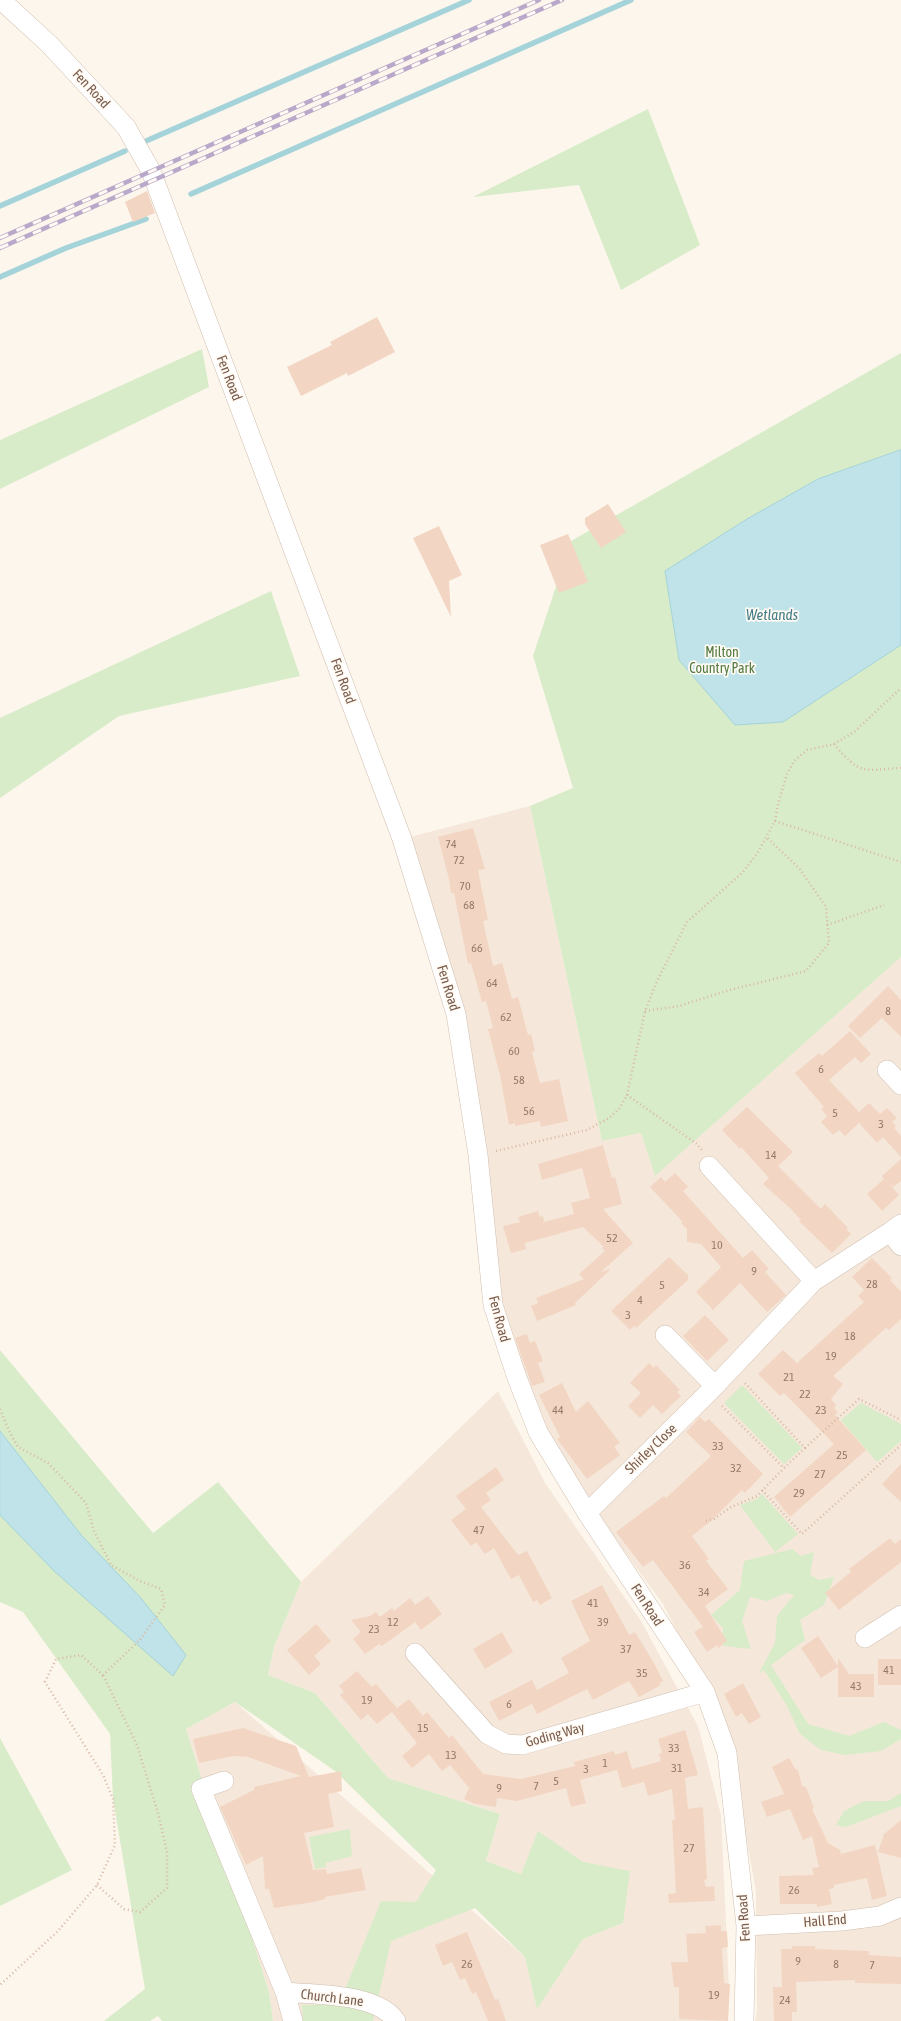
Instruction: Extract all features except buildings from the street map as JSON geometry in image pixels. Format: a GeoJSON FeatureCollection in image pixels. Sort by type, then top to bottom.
{"type":"FeatureCollection","features":[{"type":"Feature","properties":{"kind":"street","name":"Fen Road"},"geometry":{"type":"LineString","coordinates":[[1,0],[49,44],[126,127],[155,180],[404,845],[456,1014],[478,1155],[493,1305],[516,1374],[538,1432],[586,1513],[705,1692],[727,1753],[746,1926],[744,2021]]}},
{"type":"Feature","properties":{"kind":"street"},"geometry":{"type":"LineString","coordinates":[[887,1070],[901,1085]]}},
{"type":"Feature","properties":{"kind":"street"},"geometry":{"type":"LineString","coordinates":[[709,1166],[814,1281]]}},
{"type":"Feature","properties":{"kind":"street","name":"Shirley Close"},"geometry":{"type":"LineString","coordinates":[[586,1513],[732,1369],[814,1281],[897,1234]]}},
{"type":"Feature","properties":{"kind":"street"},"geometry":{"type":"LineString","coordinates":[[665,1335],[712,1389]]}},
{"type":"Feature","properties":{"kind":"street"},"geometry":{"type":"LineString","coordinates":[[865,1638],[901,1616]]}},
{"type":"Feature","properties":{"kind":"street","name":"Goding Way"},"geometry":{"type":"LineString","coordinates":[[415,1653],[487,1734],[506,1744],[522,1745],[705,1692]]}},
{"type":"Feature","properties":{"kind":"street"},"geometry":{"type":"LineString","coordinates":[[224,1781],[201,1789],[285,1992],[293,2021]]}},
{"type":"Feature","properties":{"kind":"street","name":"Hall End"},"geometry":{"type":"LineString","coordinates":[[746,1926],[849,1920],[880,1916],[901,1907]]}},
{"type":"Feature","properties":{"kind":"street","name":"Church Lane"},"geometry":{"type":"LineString","coordinates":[[285,1992],[349,1997],[369,2002],[393,2016],[396,2021]]}},
{"type":"Feature","properties":{"kind":"path"},"geometry":{"type":"LineString","coordinates":[[478,1155],[587,1130],[609,1118],[618,1109],[627,1095],[645,1011],[657,981],[687,922],[742,873],[757,854],[775,821],[778,804],[787,774],[794,761],[806,750],[834,744],[854,732],[901,688]]}},
{"type":"Feature","properties":{"kind":"path"},"geometry":{"type":"LineString","coordinates":[[834,744],[854,767],[863,770],[901,768]]}},
{"type":"Feature","properties":{"kind":"path"},"geometry":{"type":"LineString","coordinates":[[775,821],[901,862]]}},
{"type":"Feature","properties":{"kind":"path"},"geometry":{"type":"LineString","coordinates":[[645,1011],[679,1006],[726,991],[806,971],[829,943],[826,908],[803,875],[766,837]]}},
{"type":"Feature","properties":{"kind":"path"},"geometry":{"type":"LineString","coordinates":[[827,925],[884,905]]}},
{"type":"Feature","properties":{"kind":"path"},"geometry":{"type":"LineString","coordinates":[[627,1095],[697,1144],[708,1158],[709,1166]]}},
{"type":"Feature","properties":{"kind":"path"},"geometry":{"type":"LineString","coordinates":[[732,1369],[805,1448]]}},
{"type":"Feature","properties":{"kind":"path"},"geometry":{"type":"LineString","coordinates":[[712,1389],[784,1468]]}},
{"type":"Feature","properties":{"kind":"path"},"geometry":{"type":"LineString","coordinates":[[706,1521],[714,1519],[731,1507],[757,1496],[805,1448],[859,1399],[901,1420]]}},
{"type":"Feature","properties":{"kind":"path"},"geometry":{"type":"LineString","coordinates":[[0,1409],[10,1433],[18,1447],[48,1463],[86,1503],[94,1531],[111,1565],[140,1581],[161,1589],[165,1605],[139,1641],[103,1675]]}},
{"type":"Feature","properties":{"kind":"path"},"geometry":{"type":"LineString","coordinates":[[762,1490],[802,1534],[901,1446]]}},
{"type":"Feature","properties":{"kind":"path"},"geometry":{"type":"LineString","coordinates":[[0,1985],[58,1931],[97,1885],[115,1845],[113,1799],[103,1775],[45,1682],[56,1659],[81,1655],[103,1675],[137,1745],[151,1790],[167,1852],[167,1888],[140,1912],[124,1908],[97,1885]]}},
{"type":"Feature","properties":{"kind":"shaded area"},"geometry":{"type":"Polygon","coordinates":[[[530,806],[602,1141],[641,1133],[655,1175],[901,957],[901,2021],[755,2021],[757,2011],[756,1891],[727,1731],[663,1604],[565,1471],[493,1305],[456,1014],[402,839],[530,806]]]}},
{"type":"Feature","properties":{"kind":"shaded area"},"geometry":{"type":"Polygon","coordinates":[[[498,1391],[545,1483],[641,1621],[698,1726],[721,1815],[729,1989],[721,2021],[273,2021],[269,1992],[186,1729],[235,1702],[525,1957],[537,2008],[583,1939],[623,1923],[539,1831],[521,1874],[486,1861],[500,1814],[388,1778],[315,1693],[268,1675],[274,1647],[301,1582],[498,1391]]]}},
{"type":"Feature","properties":{"kind":"green space"},"geometry":{"type":"Polygon","coordinates":[[[648,109],[700,245],[621,290],[579,185],[473,197],[648,109]]]}},
{"type":"Feature","properties":{"kind":"green space"},"geometry":{"type":"Polygon","coordinates":[[[202,349],[209,387],[0,489],[0,440],[202,349]]]}},
{"type":"Feature","properties":{"kind":"green space","name":"Milton Country Park"},"geometry":{"type":"Polygon","coordinates":[[[901,353],[901,957],[655,1176],[641,1133],[602,1141],[530,806],[573,788],[533,656],[571,541],[901,353]]]}},
{"type":"Feature","properties":{"kind":"green space"},"geometry":{"type":"Polygon","coordinates":[[[271,591],[300,676],[119,716],[0,798],[0,718],[271,591]]]}},
{"type":"Feature","properties":{"kind":"green space"},"geometry":{"type":"Polygon","coordinates":[[[0,1350],[153,1533],[218,1482],[301,1582],[274,1647],[268,1675],[315,1693],[388,1778],[500,1814],[486,1861],[521,1874],[538,1831],[583,1862],[630,1871],[623,1923],[583,1939],[537,2009],[525,1957],[475,1908],[391,1941],[373,2021],[303,2021],[302,2005],[339,2004],[381,1901],[416,1902],[436,1870],[335,1771],[235,1702],[186,1729],[269,1992],[273,2021],[162,2021],[158,2016],[150,2021],[104,2021],[145,1989],[113,1799],[110,1734],[23,1612],[0,1602],[0,1350]]]}},
{"type":"Feature","properties":{"kind":"green space"},"geometry":{"type":"Polygon","coordinates":[[[742,1385],[802,1448],[784,1464],[724,1403],[742,1385]]]}},
{"type":"Feature","properties":{"kind":"green space"},"geometry":{"type":"Polygon","coordinates":[[[861,1403],[901,1424],[901,1441],[877,1462],[841,1420],[861,1403]]]}},
{"type":"Feature","properties":{"kind":"green space"},"geometry":{"type":"Polygon","coordinates":[[[762,1494],[798,1534],[775,1552],[740,1505],[757,1499],[762,1494]]]}},
{"type":"Feature","properties":{"kind":"green space"},"geometry":{"type":"Polygon","coordinates":[[[792,1549],[801,1556],[814,1552],[810,1575],[819,1580],[834,1577],[824,1605],[800,1620],[805,1640],[771,1665],[808,1724],[849,1736],[884,1722],[901,1730],[901,1739],[881,1751],[846,1755],[821,1750],[800,1734],[786,1704],[764,1670],[759,1673],[775,1643],[777,1616],[794,1595],[786,1593],[767,1601],[750,1597],[742,1621],[751,1649],[723,1646],[723,1628],[711,1615],[740,1590],[744,1561],[792,1549]]]}},
{"type":"Feature","properties":{"kind":"green space"},"geometry":{"type":"Polygon","coordinates":[[[0,1738],[72,1870],[0,1906],[0,1738]]]}},
{"type":"Feature","properties":{"kind":"green space"},"geometry":{"type":"Polygon","coordinates":[[[901,1793],[901,1806],[846,1827],[836,1825],[844,1811],[864,1801],[888,1801],[901,1793]]]}},
{"type":"Feature","properties":{"kind":"green space"},"geometry":{"type":"Polygon","coordinates":[[[350,1829],[352,1856],[326,1863],[326,1867],[315,1869],[309,1837],[350,1829]]]}},
{"type":"Feature","properties":{"kind":"water","name":"Wetlands"},"geometry":{"type":"Polygon","coordinates":[[[901,450],[901,645],[783,722],[735,725],[679,660],[665,571],[747,519],[818,479],[901,450]]]}},
{"type":"Feature","properties":{"kind":"water"},"geometry":{"type":"Polygon","coordinates":[[[0,1431],[82,1536],[140,1597],[186,1655],[173,1676],[54,1571],[0,1515],[0,1431]]]}},
{"type":"Feature","properties":{"kind":"waterway"},"geometry":{"type":"LineString","coordinates":[[146,141],[469,0]]}},
{"type":"Feature","properties":{"kind":"waterway"},"geometry":{"type":"LineString","coordinates":[[191,194],[631,0]]}},
{"type":"Feature","properties":{"kind":"waterway"},"geometry":{"type":"LineString","coordinates":[[0,206],[125,151]]}},
{"type":"Feature","properties":{"kind":"waterway"},"geometry":{"type":"LineString","coordinates":[[0,277],[66,248],[146,219]]}},
{"type":"Feature","properties":{"kind":"railway"},"geometry":{"type":"LineString","coordinates":[[0,238],[539,0]]}},
{"type":"Feature","properties":{"kind":"railway"},"geometry":{"type":"LineString","coordinates":[[0,248],[562,0]]}}]}
